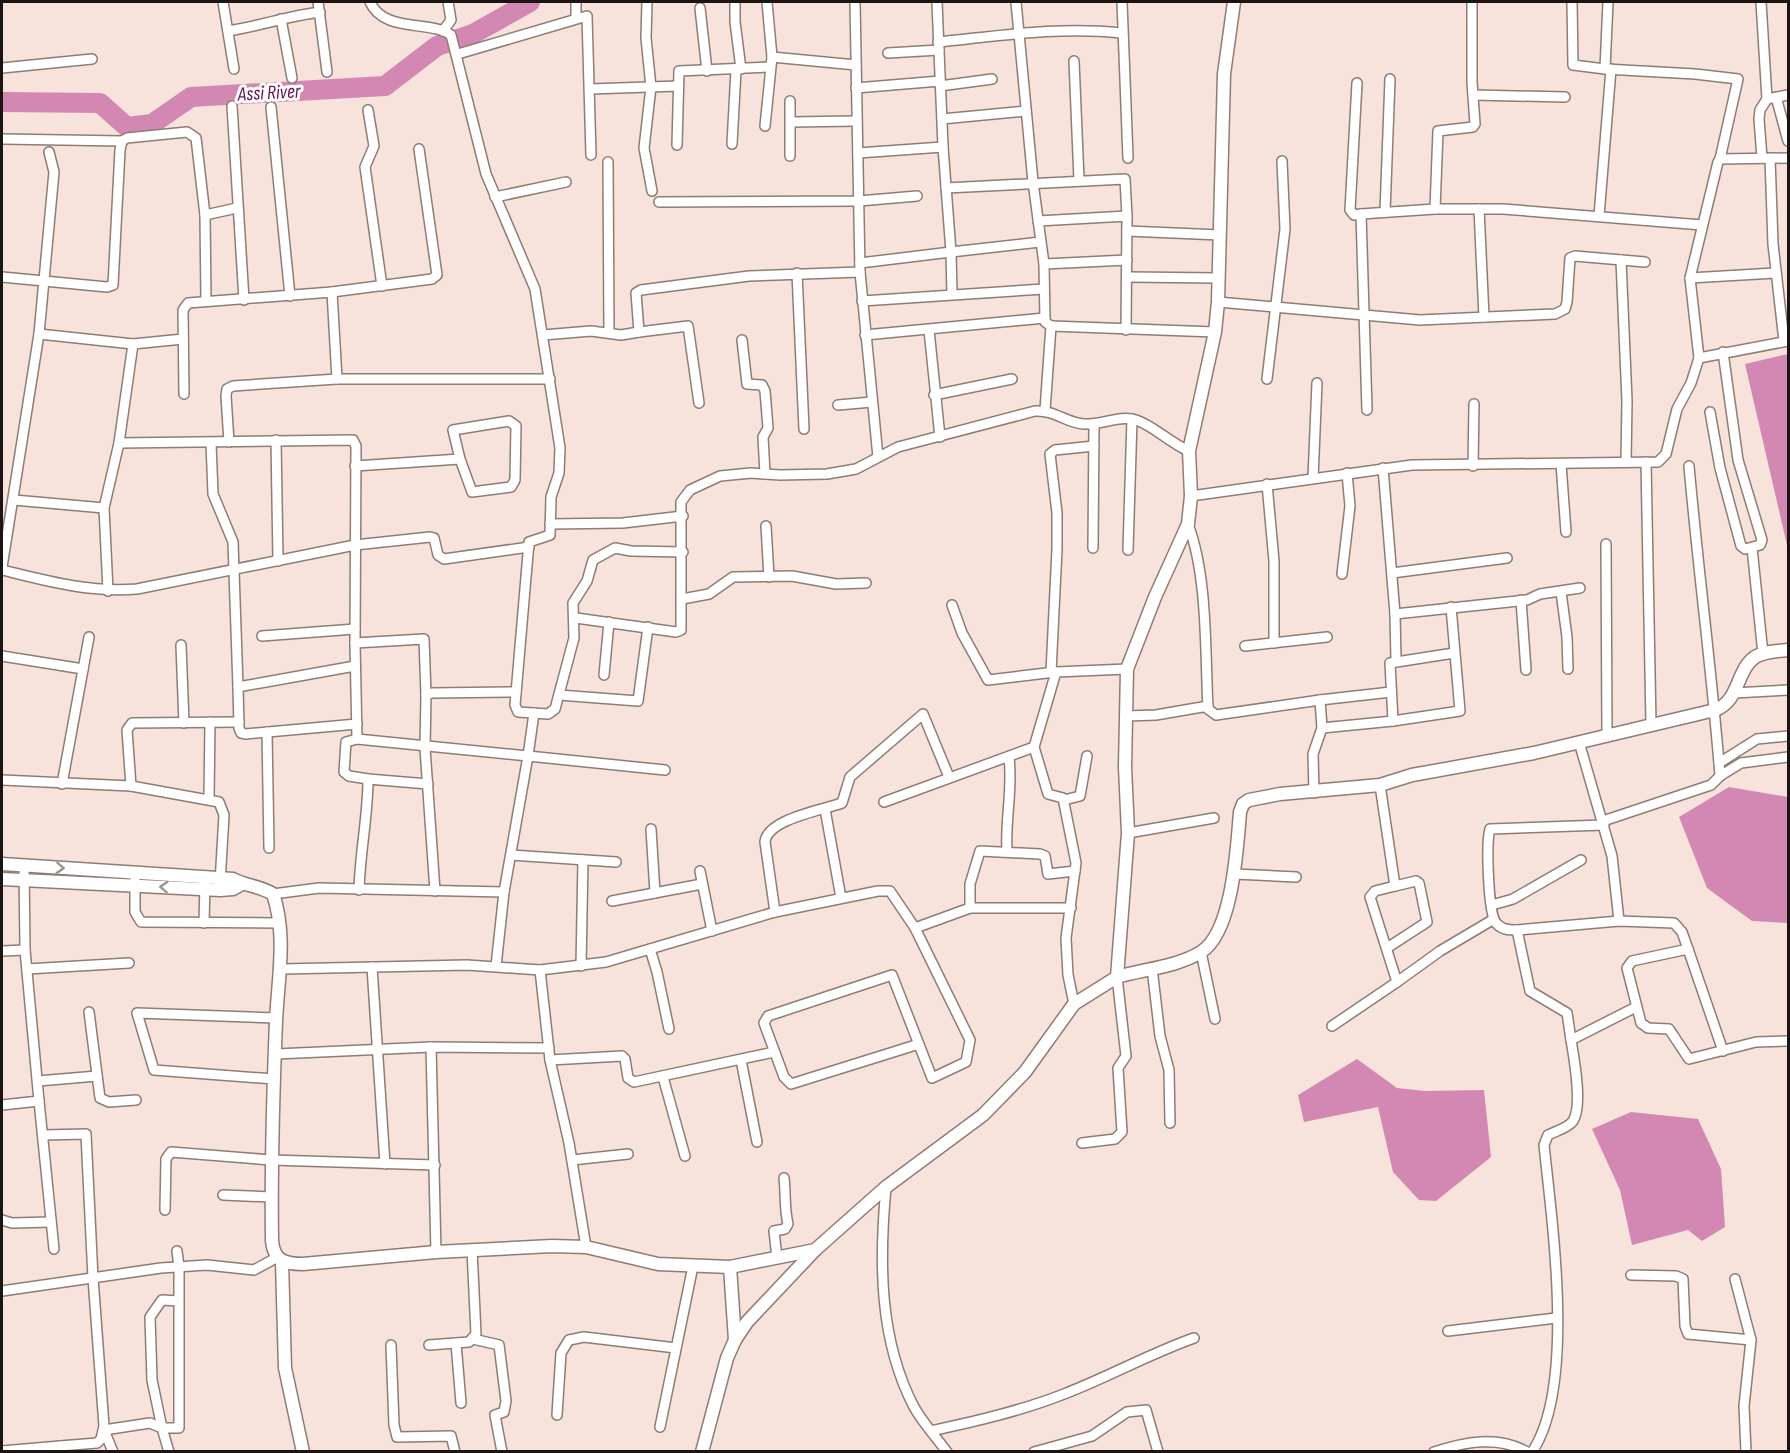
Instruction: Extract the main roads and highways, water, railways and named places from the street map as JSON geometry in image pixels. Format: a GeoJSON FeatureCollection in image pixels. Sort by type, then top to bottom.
{"type":"FeatureCollection","features":[{"type":"Feature","properties":{"kind":"waterway","name":"Assi River"},"geometry":{"type":"LineString","coordinates":[[2,102],[100,103],[127,127],[152,124],[191,97],[385,86],[437,46],[473,34],[530,2]]}}]}
